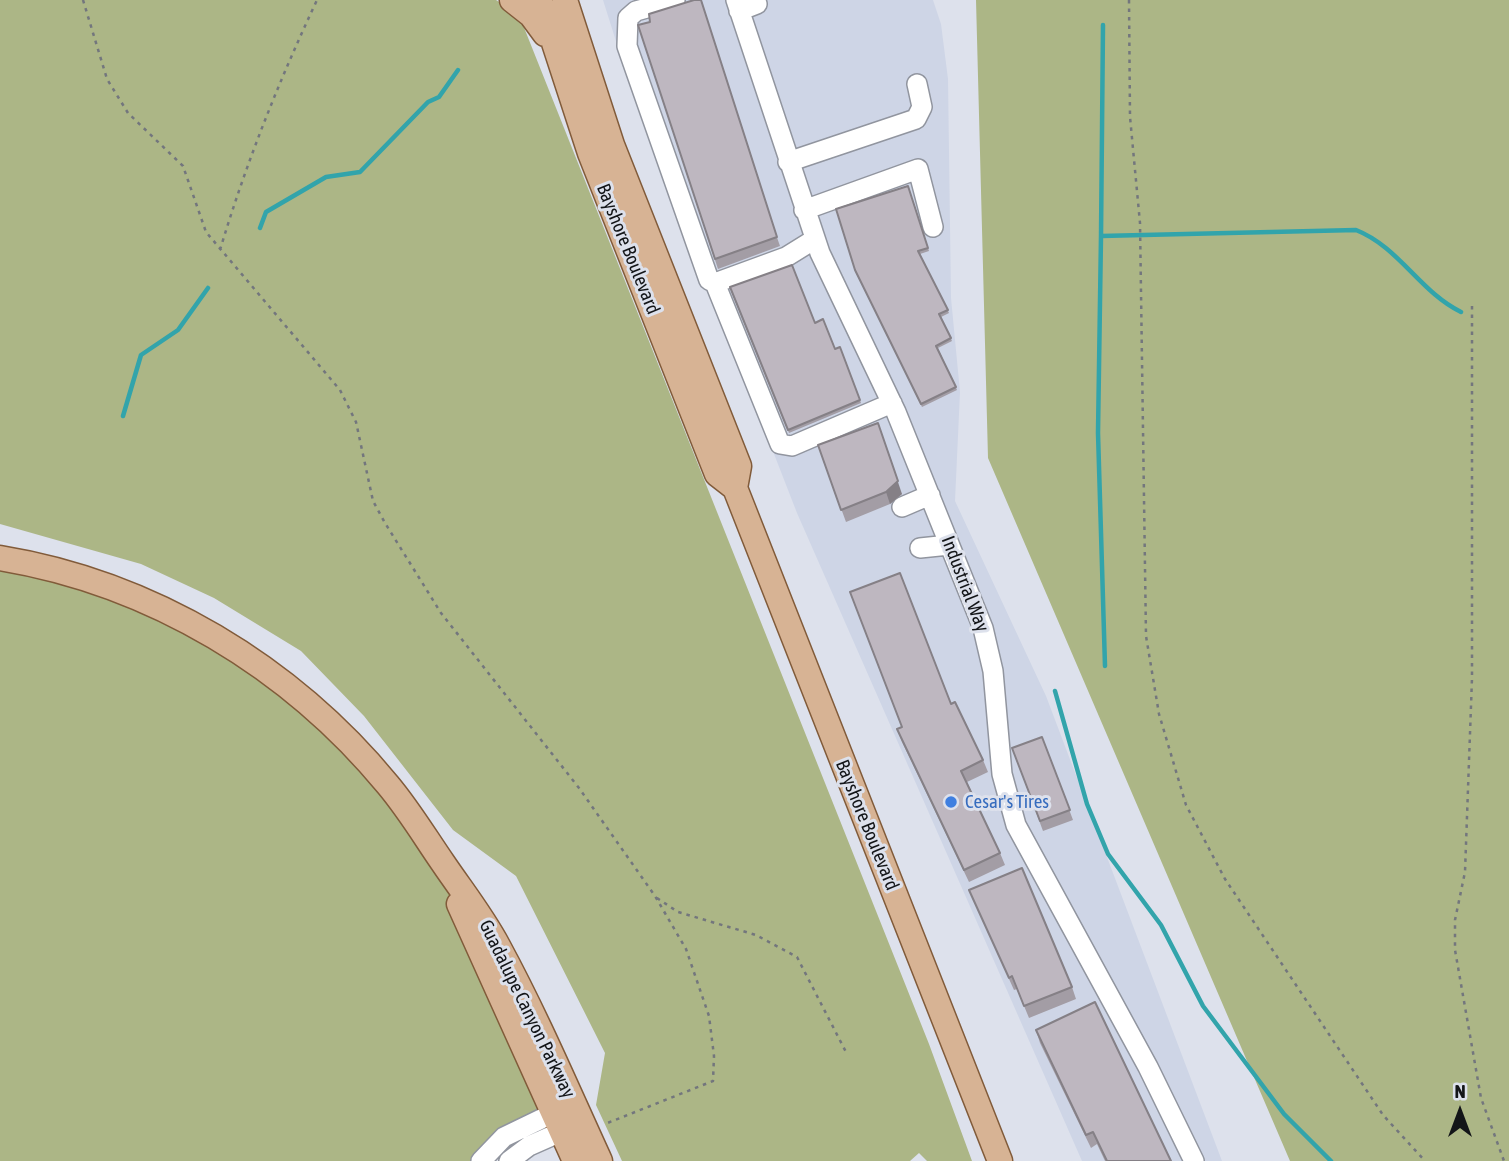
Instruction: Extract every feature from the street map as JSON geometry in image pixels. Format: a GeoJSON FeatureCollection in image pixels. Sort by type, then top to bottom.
{"type":"FeatureCollection","features":[{"type":"Feature","properties":{"kind":"main road"},"geometry":{"type":"LineString","coordinates":[[512,0],[531,15],[553,44]]}},
{"type":"Feature","properties":{"kind":"main road","name":"Bayshore Boulevard"},"geometry":{"type":"LineString","coordinates":[[540,0],[590,153],[717,474],[735,488],[1000,1161]]}},
{"type":"Feature","properties":{"kind":"main road","name":"Bayshore Boulevard"},"geometry":{"type":"LineString","coordinates":[[565,0],[612,145],[739,466],[735,488]]}},
{"type":"Feature","properties":{"kind":"main road","name":"Guadalupe Canyon Parkway"},"geometry":{"type":"LineString","coordinates":[[0,558],[80,577],[139,599],[195,626],[250,658],[309,703],[361,754],[409,811],[443,864],[476,946],[568,1118],[600,1161]]}},
{"type":"Feature","properties":{"kind":"main road","name":"Guadalupe Canyon Parkway"},"geometry":{"type":"LineString","coordinates":[[568,1118],[575,1161]]}},
{"type":"Feature","properties":{"kind":"street"},"geometry":{"type":"LineString","coordinates":[[675,0],[636,11],[628,18],[627,46],[709,280],[715,283],[780,444],[792,446],[894,408]]}},
{"type":"Feature","properties":{"kind":"street","name":"Industrial Way"},"geometry":{"type":"LineString","coordinates":[[744,5],[788,162],[815,239],[894,408],[990,650],[1002,774],[1016,825],[1148,1067],[1194,1161]]}},
{"type":"Feature","properties":{"kind":"street"},"geometry":{"type":"LineString","coordinates":[[788,162],[905,125],[916,119],[922,107],[917,84]]}},
{"type":"Feature","properties":{"kind":"street"},"geometry":{"type":"LineString","coordinates":[[804,210],[918,169],[933,227]]}},
{"type":"Feature","properties":{"kind":"street"},"geometry":{"type":"LineString","coordinates":[[715,283],[786,257],[815,239]]}},
{"type":"Feature","properties":{"kind":"street"},"geometry":{"type":"LineString","coordinates":[[874,421],[894,408]]}},
{"type":"Feature","properties":{"kind":"street"},"geometry":{"type":"LineString","coordinates":[[902,507],[930,495]]}},
{"type":"Feature","properties":{"kind":"street"},"geometry":{"type":"LineString","coordinates":[[920,548],[949,545]]}},
{"type":"Feature","properties":{"kind":"street"},"geometry":{"type":"LineString","coordinates":[[481,1161],[504,1137],[568,1118]]}},
{"type":"Feature","properties":{"kind":"street"},"geometry":{"type":"LineString","coordinates":[[509,1161],[568,1118]]}},
{"type":"Feature","properties":{"kind":"path"},"geometry":{"type":"LineString","coordinates":[[83,0],[107,79],[128,113],[183,166],[206,232],[340,390],[356,422],[373,501],[441,613],[579,788],[654,896],[686,949],[699,979],[709,1016],[714,1056],[713,1081],[633,1110],[610,1122],[568,1118]]}},
{"type":"Feature","properties":{"kind":"path"},"geometry":{"type":"LineString","coordinates":[[220,250],[242,177],[286,65],[317,0]]}},
{"type":"Feature","properties":{"kind":"path"},"geometry":{"type":"LineString","coordinates":[[1129,0],[1130,117],[1140,223],[1146,636],[1159,714],[1186,805],[1225,879],[1383,1115],[1424,1161]]}},
{"type":"Feature","properties":{"kind":"path"},"geometry":{"type":"LineString","coordinates":[[1472,306],[1472,678],[1465,872],[1455,920],[1455,950],[1481,1098],[1504,1161]]}},
{"type":"Feature","properties":{"kind":"path"},"geometry":{"type":"LineString","coordinates":[[654,896],[678,912],[756,935],[797,957],[846,1054]]}},
{"type":"Feature","properties":{"kind":"shaded area"},"geometry":{"type":"Polygon","coordinates":[[[603,0],[933,0],[941,24],[948,79],[951,298],[960,392],[955,501],[1046,696],[1222,1161],[1082,1161],[797,513],[627,76],[603,0]]]}},
{"type":"Feature","properties":{"kind":"green space"},"geometry":{"type":"Polygon","coordinates":[[[0,0],[496,0],[519,15],[929,1044],[972,1161],[927,1161],[919,1153],[910,1161],[622,1161],[596,1105],[605,1053],[516,876],[453,830],[364,716],[301,651],[214,598],[141,564],[0,524],[0,0]]]}},
{"type":"Feature","properties":{"kind":"green space"},"geometry":{"type":"Polygon","coordinates":[[[976,0],[1509,0],[1509,1161],[1290,1161],[988,458],[976,0]]]}},
{"type":"Feature","properties":{"kind":"green space"},"geometry":{"type":"Polygon","coordinates":[[[0,558],[18,561],[250,658],[427,838],[553,1113],[481,1161],[0,1161],[0,558]]]}},
{"type":"Feature","properties":{"kind":"building"},"geometry":{"type":"Polygon","coordinates":[[[701,0],[777,237],[715,259],[638,25],[650,22],[649,14],[701,0]]]}},
{"type":"Feature","properties":{"kind":"building"},"geometry":{"type":"Polygon","coordinates":[[[908,186],[928,248],[918,251],[948,310],[939,314],[951,338],[936,346],[956,387],[921,404],[855,270],[836,209],[908,186]]]}},
{"type":"Feature","properties":{"kind":"building"},"geometry":{"type":"Polygon","coordinates":[[[792,265],[815,323],[823,319],[835,349],[840,347],[860,400],[788,430],[730,287],[792,265]]]}},
{"type":"Feature","properties":{"kind":"building"},"geometry":{"type":"Polygon","coordinates":[[[878,423],[898,481],[886,492],[841,510],[818,445],[878,423]]]}},
{"type":"Feature","properties":{"kind":"building"},"geometry":{"type":"Polygon","coordinates":[[[900,573],[951,704],[955,702],[983,760],[961,771],[1000,853],[964,870],[897,729],[902,727],[850,592],[900,573]]]}},
{"type":"Feature","properties":{"kind":"building"},"geometry":{"type":"Polygon","coordinates":[[[1042,737],[1070,810],[1040,821],[1012,748],[1042,737]]]}},
{"type":"Feature","properties":{"kind":"building"},"geometry":{"type":"Polygon","coordinates":[[[1022,868],[1072,987],[1024,1006],[969,890],[1022,868]]]}},
{"type":"Feature","properties":{"kind":"building"},"geometry":{"type":"Polygon","coordinates":[[[1095,1002],[1171,1161],[1107,1161],[1093,1132],[1086,1135],[1036,1030],[1095,1002]]]}},
{"type":"Feature","properties":{"kind":"waterway"},"geometry":{"type":"LineString","coordinates":[[1103,25],[1101,236],[1356,230],[1385,247],[1433,293],[1461,312]]}},
{"type":"Feature","properties":{"kind":"waterway"},"geometry":{"type":"LineString","coordinates":[[260,228],[266,212],[326,177],[360,172],[428,102],[439,97],[458,70]]}},
{"type":"Feature","properties":{"kind":"waterway"},"geometry":{"type":"LineString","coordinates":[[1101,236],[1098,433],[1105,666]]}},
{"type":"Feature","properties":{"kind":"waterway"},"geometry":{"type":"LineString","coordinates":[[123,416],[141,355],[178,330],[208,288]]}},
{"type":"Feature","properties":{"kind":"waterway"},"geometry":{"type":"LineString","coordinates":[[1055,691],[1087,804],[1108,854],[1161,925],[1203,1006],[1284,1114],[1331,1161]]}},
{"type":"Feature","properties":{"kind":"place","name":"Cesar's Tires"},"geometry":{"type":"Point","coordinates":[951,802]}}]}
